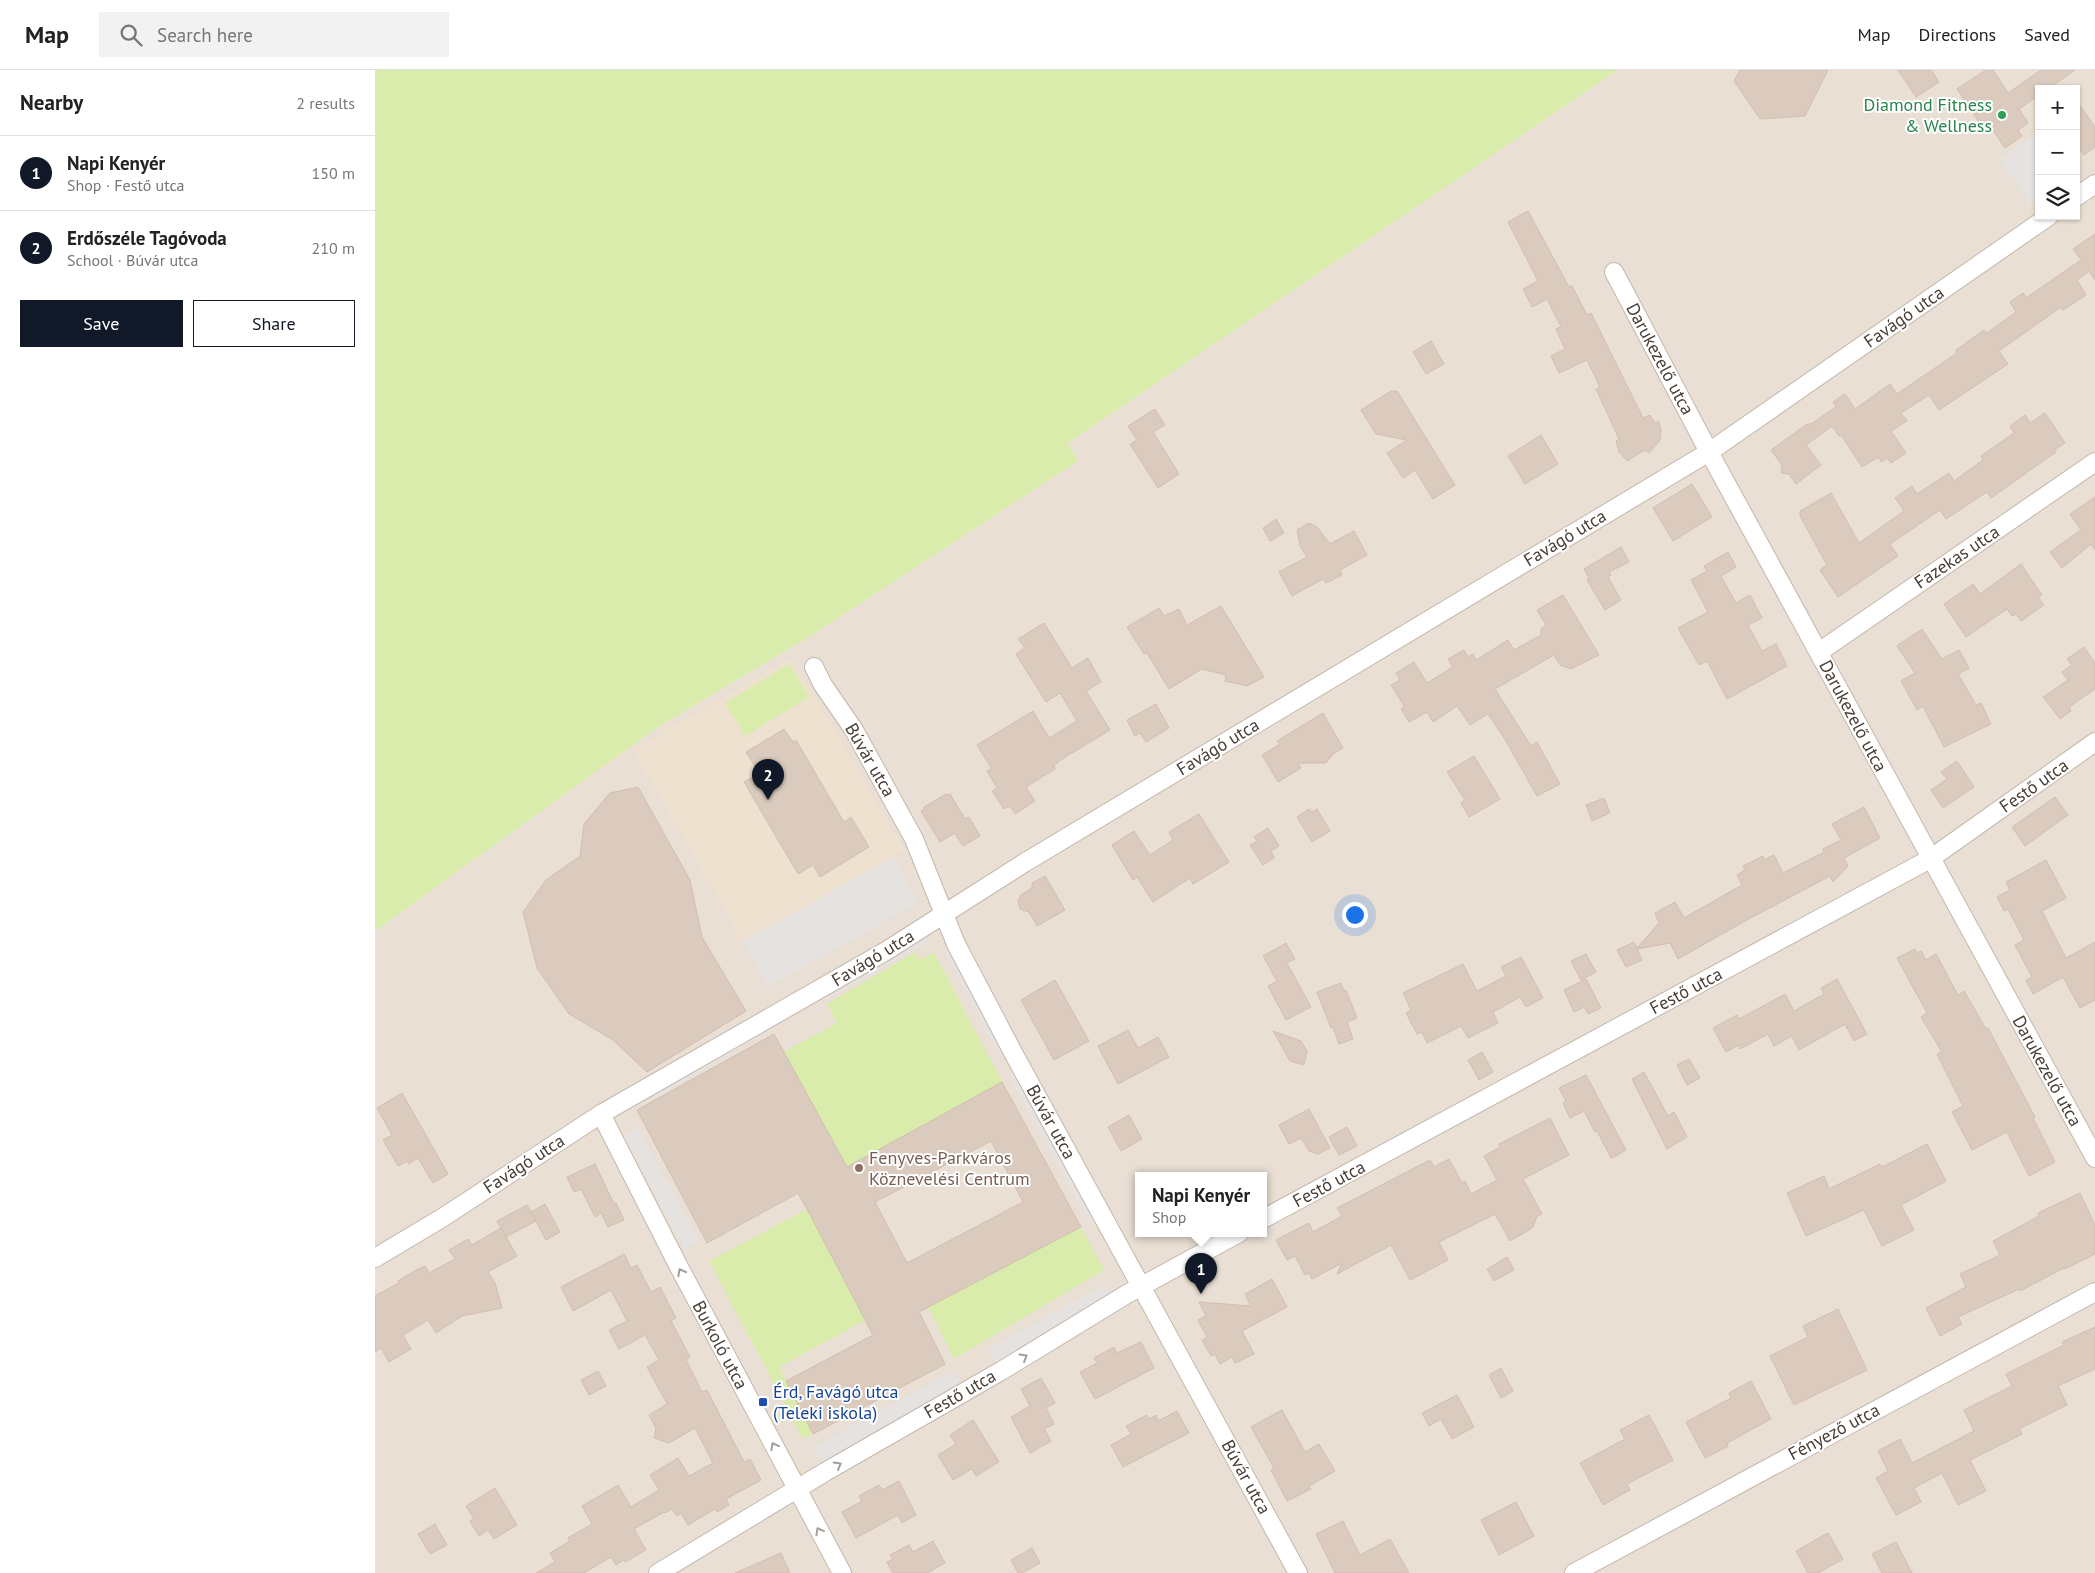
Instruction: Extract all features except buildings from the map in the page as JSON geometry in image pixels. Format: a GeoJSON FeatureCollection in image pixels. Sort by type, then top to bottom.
{"type":"FeatureCollection","features":[{"type":"Feature","properties":{"kind":"street"},"geometry":{"type":"LineString","coordinates":[[2080,194],[2095,184]]}},
{"type":"Feature","properties":{"kind":"street","name":"Favágó utca"},"geometry":{"type":"LineString","coordinates":[[375,1258],[442,1218],[601,1114],[812,994],[1024,863],[1709,452],[2043,220]]}},
{"type":"Feature","properties":{"kind":"street","name":"Darukezelő utca"},"geometry":{"type":"LineString","coordinates":[[1614,272],[1709,452],[2095,1158]]}},
{"type":"Feature","properties":{"kind":"street","name":"Fazekas utca"},"geometry":{"type":"LineString","coordinates":[[1819,652],[2095,462]]}},
{"type":"Feature","properties":{"kind":"street","name":"Búvár utca"},"geometry":{"type":"LineString","coordinates":[[814,667],[823,685],[854,730],[914,838],[959,950],[1298,1573]]}},
{"type":"Feature","properties":{"kind":"street","name":"Festő utca"},"geometry":{"type":"LineString","coordinates":[[1267,1217],[1930,859],[2095,742]]}},
{"type":"Feature","properties":{"kind":"street","name":"Burkoló utca"},"geometry":{"type":"LineString","coordinates":[[601,1114],[796,1490],[842,1573]]}},
{"type":"Feature","properties":{"kind":"street","name":"Festő utca"},"geometry":{"type":"LineString","coordinates":[[658,1573],[1001,1371],[1141,1286],[1232,1237]]}},
{"type":"Feature","properties":{"kind":"street","name":"Fényező utca"},"geometry":{"type":"LineString","coordinates":[[1574,1573],[2095,1292]]}},
{"type":"Feature","properties":{"kind":"shaded area"},"geometry":{"type":"Polygon","coordinates":[[[1618,70],[2095,70],[2095,1573],[375,1573],[375,931],[658,727],[809,637],[1078,461],[1068,443],[1618,70]]]}},
{"type":"Feature","properties":{"kind":"shaded area"},"geometry":{"type":"Polygon","coordinates":[[[2035,135],[2035,199],[2029,203],[1999,159],[2035,135]]]}},
{"type":"Feature","properties":{"kind":"shaded area"},"geometry":{"type":"Polygon","coordinates":[[[792,657],[904,850],[743,941],[633,750],[792,657]]]}},
{"type":"Feature","properties":{"kind":"shaded area"},"geometry":{"type":"Polygon","coordinates":[[[893,857],[918,903],[768,987],[743,941],[893,857]]]}},
{"type":"Feature","properties":{"kind":"shaded area"},"geometry":{"type":"Polygon","coordinates":[[[920,929],[927,943],[825,1000],[819,990],[920,929]]]}},
{"type":"Feature","properties":{"kind":"shaded area"},"geometry":{"type":"Polygon","coordinates":[[[956,944],[1011,1048],[998,1055],[943,950],[956,944]]]}},
{"type":"Feature","properties":{"kind":"shaded area"},"geometry":{"type":"Polygon","coordinates":[[[756,1026],[761,1036],[654,1099],[648,1087],[756,1026]]]}},
{"type":"Feature","properties":{"kind":"shaded area"},"geometry":{"type":"Polygon","coordinates":[[[1022,1068],[1103,1217],[1089,1224],[1008,1075],[1022,1068]]]}},
{"type":"Feature","properties":{"kind":"shaded area"},"geometry":{"type":"Polygon","coordinates":[[[638,1127],[699,1241],[684,1249],[623,1135],[638,1127]]]}},
{"type":"Feature","properties":{"kind":"shaded area"},"geometry":{"type":"Polygon","coordinates":[[[1105,1284],[1115,1301],[1001,1371],[989,1349],[1105,1284]]]}},
{"type":"Feature","properties":{"kind":"shaded area"},"geometry":{"type":"Polygon","coordinates":[[[953,1371],[963,1392],[825,1472],[813,1447],[953,1371]]]}},
{"type":"Feature","properties":{"kind":"green space"},"geometry":{"type":"Polygon","coordinates":[[[375,70],[1618,70],[1068,443],[1078,461],[809,637],[658,727],[375,931],[375,70]]]}},
{"type":"Feature","properties":{"kind":"green space"},"geometry":{"type":"Polygon","coordinates":[[[789,664],[809,697],[745,736],[725,703],[789,664]]]}},
{"type":"Feature","properties":{"kind":"green space"},"geometry":{"type":"Polygon","coordinates":[[[915,952],[920,960],[934,952],[1002,1082],[847,1167],[784,1052],[837,1023],[827,1004],[915,952]]]}},
{"type":"Feature","properties":{"kind":"green space"},"geometry":{"type":"Polygon","coordinates":[[[807,1209],[866,1320],[779,1367],[813,1434],[803,1439],[709,1261],[807,1209]]]}},
{"type":"Feature","properties":{"kind":"green space"},"geometry":{"type":"Polygon","coordinates":[[[1081,1227],[1104,1270],[954,1359],[928,1307],[1081,1227]]]}},
{"type":"Feature","properties":{"kind":"place","name":"Diamond Fitness & Wellness"},"geometry":{"type":"Point","coordinates":[2002,115]}},
{"type":"Feature","properties":{"kind":"place","name":"Erdőszéle Tagóvoda"},"geometry":{"type":"Point","coordinates":[768,800]}},
{"type":"Feature","properties":{"kind":"place","name":"Fenyves-Parkváros Köznevelési Centrum"},"geometry":{"type":"Point","coordinates":[859,1168]}},
{"type":"Feature","properties":{"kind":"place","name":"Napi Kenyér"},"geometry":{"type":"Point","coordinates":[1201,1294]}},
{"type":"Feature","properties":{"kind":"place","name":"Érd, Favágó utca (Teleki iskola)"},"geometry":{"type":"Point","coordinates":[763,1402]}}]}
